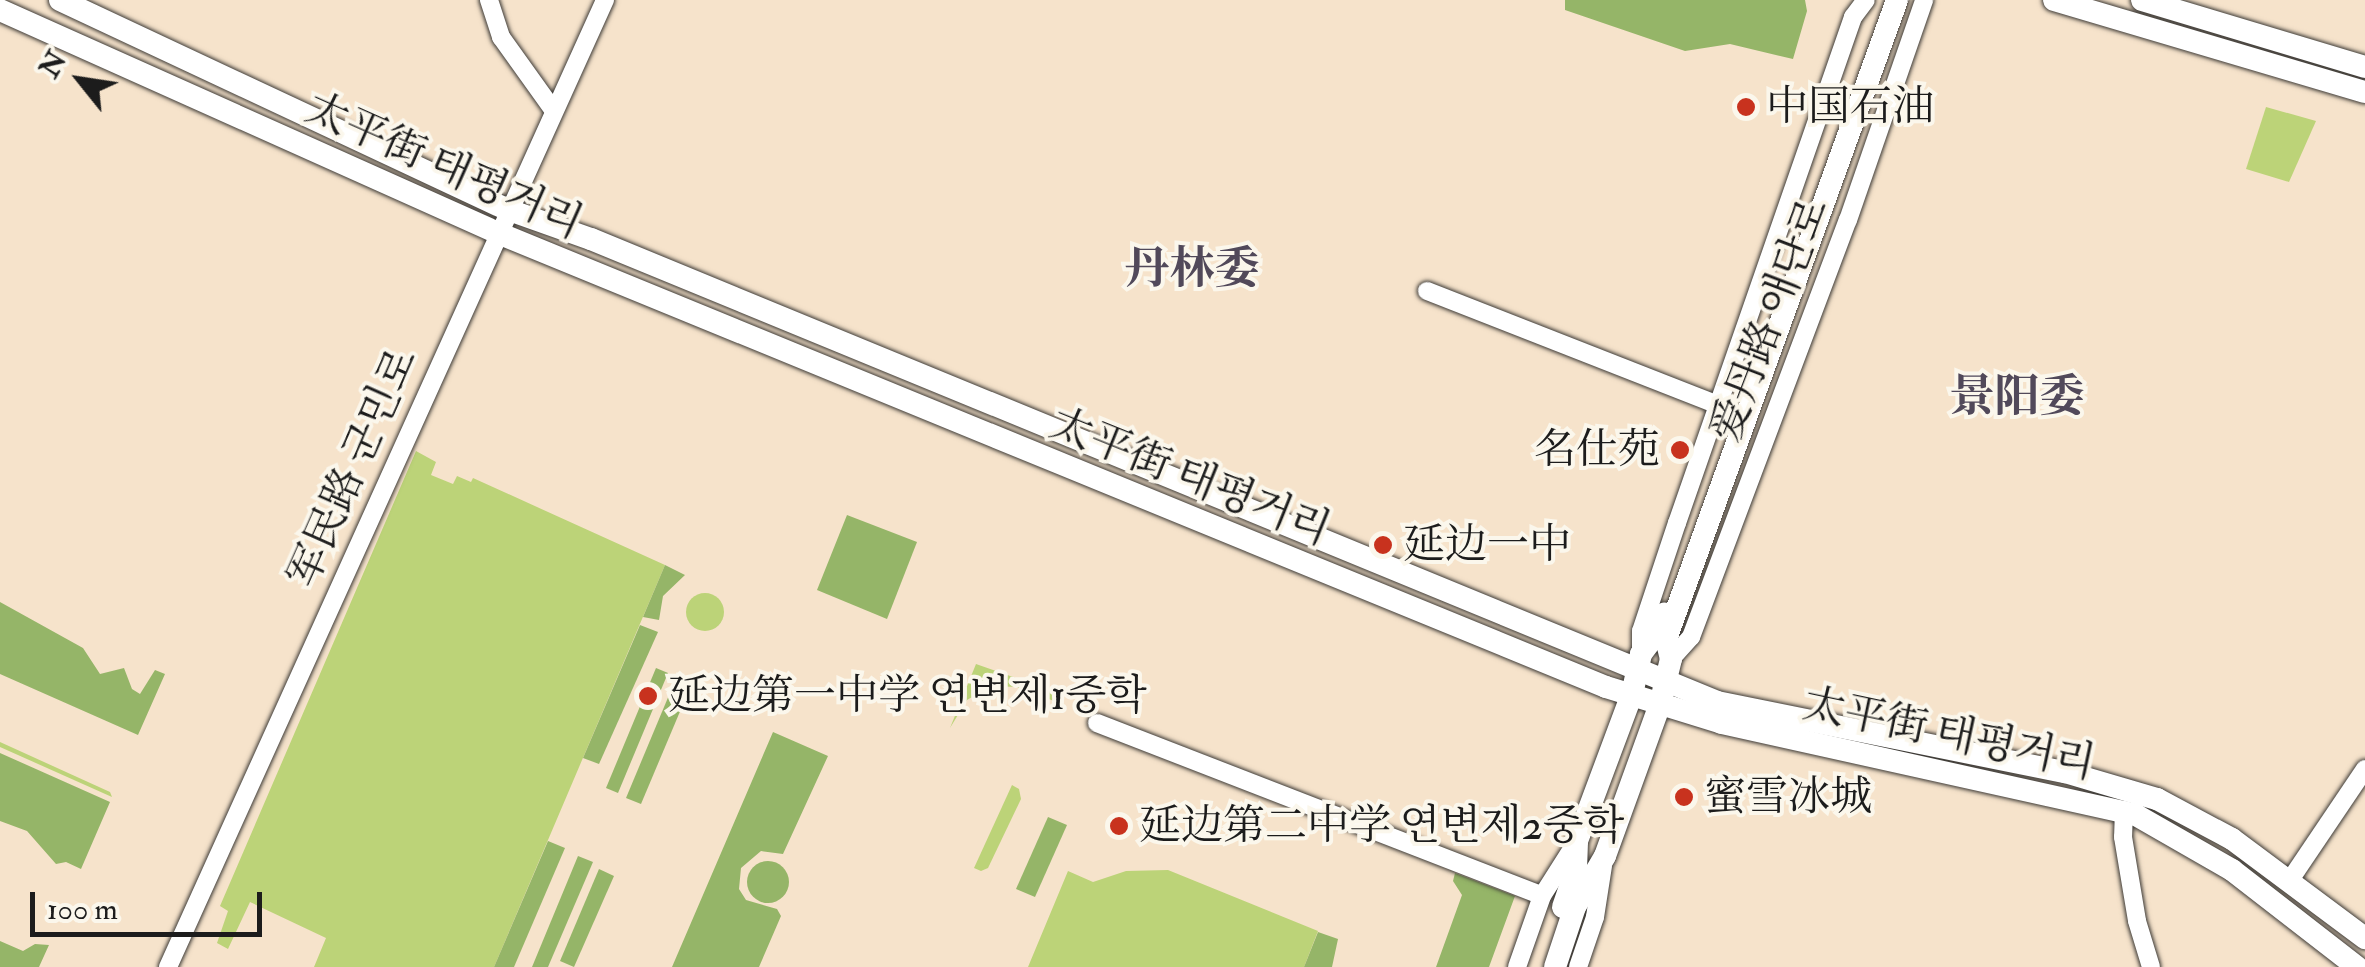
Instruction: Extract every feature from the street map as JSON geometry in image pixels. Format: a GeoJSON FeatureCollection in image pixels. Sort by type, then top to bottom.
{"type":"FeatureCollection","features":[{"type":"Feature","properties":{"kind":"main road","name":"太平街 태평거리"},"geometry":{"type":"LineString","coordinates":[[60,0],[509,210],[591,239],[1668,669],[1718,702],[2065,772],[2132,790],[2196,819],[2290,880],[2365,938]]}},
{"type":"Feature","properties":{"kind":"main road","name":"爱丹路 애단로"},"geometry":{"type":"LineString","coordinates":[[1542,967],[1576,870],[1577,840],[1632,694],[1640,661],[1656,634],[1882,0]]}},
{"type":"Feature","properties":{"kind":"main road","name":"爱丹路 애단로"},"geometry":{"type":"LineString","coordinates":[[1555,967],[1575,907],[1604,856],[1660,704],[1668,669],[1666,640],[1896,0]]}},
{"type":"Feature","properties":{"kind":"main road"},"geometry":{"type":"LineString","coordinates":[[2054,0],[2365,92]]}},
{"type":"Feature","properties":{"kind":"main road"},"geometry":{"type":"LineString","coordinates":[[2142,0],[2365,67]]}},
{"type":"Feature","properties":{"kind":"main road","name":"太平街 태평거리"},"geometry":{"type":"LineString","coordinates":[[0,10],[498,233],[1526,655],[1722,723],[2124,810],[2232,870],[2357,967]]}},
{"type":"Feature","properties":{"kind":"main road"},"geometry":{"type":"LineString","coordinates":[[1610,753],[1638,763]]}},
{"type":"Feature","properties":{"kind":"street"},"geometry":{"type":"LineString","coordinates":[[490,0],[501,37],[554,111]]}},
{"type":"Feature","properties":{"kind":"street","name":"军民路 군민로"},"geometry":{"type":"LineString","coordinates":[[168,967],[604,0]]}},
{"type":"Feature","properties":{"kind":"street","name":"爱丹路 애단로"},"geometry":{"type":"LineString","coordinates":[[1640,661],[1641,630],[1853,17],[1866,0]]}},
{"type":"Feature","properties":{"kind":"street","name":"爱丹路 애단로"},"geometry":{"type":"LineString","coordinates":[[1668,669],[1691,637],[1848,220],[1924,0]]}},
{"type":"Feature","properties":{"kind":"street"},"geometry":{"type":"LineString","coordinates":[[1427,291],[1718,405]]}},
{"type":"Feature","properties":{"kind":"street"},"geometry":{"type":"LineString","coordinates":[[1097,723],[1542,896]]}},
{"type":"Feature","properties":{"kind":"street"},"geometry":{"type":"LineString","coordinates":[[2290,880],[2365,769]]}},
{"type":"Feature","properties":{"kind":"street"},"geometry":{"type":"LineString","coordinates":[[2124,810],[2123,837],[2134,904],[2150,967]]}},
{"type":"Feature","properties":{"kind":"street","name":"爱丹路 애단로"},"geometry":{"type":"LineString","coordinates":[[1517,967],[1542,896],[1577,840]]}},
{"type":"Feature","properties":{"kind":"street","name":"爱丹路 애단로"},"geometry":{"type":"LineString","coordinates":[[1578,967],[1595,917],[1604,856]]}},
{"type":"Feature","properties":{"kind":"green space"},"geometry":{"type":"Polygon","coordinates":[[[1565,0],[1805,0],[1807,11],[1793,59],[1730,44],[1685,51],[1565,10],[1565,0]]]}},
{"type":"Feature","properties":{"kind":"green space"},"geometry":{"type":"Polygon","coordinates":[[[2266,107],[2316,121],[2289,182],[2246,169],[2266,107]]]}},
{"type":"Feature","properties":{"kind":"green space"},"geometry":{"type":"Polygon","coordinates":[[[416,451],[436,462],[431,475],[453,484],[457,476],[471,482],[473,478],[665,565],[494,967],[314,967],[326,938],[250,902],[228,949],[217,943],[228,911],[220,906],[416,451]]]}},
{"type":"Feature","properties":{"kind":"green space"},"geometry":{"type":"Polygon","coordinates":[[[847,515],[917,542],[887,619],[817,590],[847,515]]]}},
{"type":"Feature","properties":{"kind":"green space"},"geometry":{"type":"Polygon","coordinates":[[[665,565],[685,575],[663,596],[659,620],[643,617],[665,565]]]}},
{"type":"Feature","properties":{"kind":"green space"},"geometry":{"type":"Polygon","coordinates":[[[705,593],[719,598],[724,612],[719,626],[705,631],[691,626],[686,612],[691,598],[705,593]]]}},
{"type":"Feature","properties":{"kind":"green space"},"geometry":{"type":"Polygon","coordinates":[[[0,602],[83,648],[100,674],[124,668],[132,689],[140,694],[155,670],[165,674],[138,735],[0,674],[0,602]]]}},
{"type":"Feature","properties":{"kind":"green space"},"geometry":{"type":"Polygon","coordinates":[[[640,625],[658,632],[599,764],[583,758],[640,625]]]}},
{"type":"Feature","properties":{"kind":"green space"},"geometry":{"type":"Polygon","coordinates":[[[976,664],[1064,695],[1054,701],[1017,687],[991,686],[967,700],[950,728],[976,664]]]}},
{"type":"Feature","properties":{"kind":"green space"},"geometry":{"type":"Polygon","coordinates":[[[656,668],[668,673],[618,793],[606,788],[656,668]]]}},
{"type":"Feature","properties":{"kind":"green space"},"geometry":{"type":"Polygon","coordinates":[[[677,676],[692,683],[641,804],[626,798],[677,676]]]}},
{"type":"Feature","properties":{"kind":"green space"},"geometry":{"type":"Polygon","coordinates":[[[773,732],[828,756],[783,854],[761,851],[741,868],[739,889],[746,900],[777,909],[781,916],[759,967],[672,967],[773,732]]]}},
{"type":"Feature","properties":{"kind":"green space"},"geometry":{"type":"Polygon","coordinates":[[[0,742],[110,792],[112,797],[0,747],[0,742]]]}},
{"type":"Feature","properties":{"kind":"green space"},"geometry":{"type":"Polygon","coordinates":[[[0,753],[110,802],[81,869],[66,862],[56,864],[27,831],[0,821],[0,753]]]}},
{"type":"Feature","properties":{"kind":"green space"},"geometry":{"type":"Polygon","coordinates":[[[1012,785],[1019,789],[1021,799],[988,868],[981,871],[974,868],[1012,785]]]}},
{"type":"Feature","properties":{"kind":"green space"},"geometry":{"type":"Polygon","coordinates":[[[1048,817],[1067,825],[1035,897],[1016,889],[1048,817]]]}},
{"type":"Feature","properties":{"kind":"green space"},"geometry":{"type":"Polygon","coordinates":[[[548,841],[565,848],[514,967],[494,967],[548,841]]]}},
{"type":"Feature","properties":{"kind":"green space"},"geometry":{"type":"Polygon","coordinates":[[[578,856],[593,862],[548,967],[532,967],[578,856]]]}},
{"type":"Feature","properties":{"kind":"green space"},"geometry":{"type":"Polygon","coordinates":[[[768,861],[783,867],[789,882],[783,897],[768,903],[753,897],[747,882],[753,867],[768,861]]]}},
{"type":"Feature","properties":{"kind":"green space"},"geometry":{"type":"Polygon","coordinates":[[[599,869],[614,876],[574,967],[560,961],[599,869]]]}},
{"type":"Feature","properties":{"kind":"green space"},"geometry":{"type":"Polygon","coordinates":[[[1168,870],[1318,931],[1304,967],[1028,967],[1068,871],[1093,882],[1126,871],[1168,870]]]}},
{"type":"Feature","properties":{"kind":"green space"},"geometry":{"type":"Polygon","coordinates":[[[1455,873],[1515,896],[1489,967],[1436,967],[1462,895],[1453,881],[1455,873]]]}},
{"type":"Feature","properties":{"kind":"green space"},"geometry":{"type":"Polygon","coordinates":[[[1318,932],[1338,939],[1332,967],[1304,967],[1318,932]]]}},
{"type":"Feature","properties":{"kind":"green space"},"geometry":{"type":"Polygon","coordinates":[[[0,941],[23,951],[35,944],[49,945],[39,967],[0,967],[0,941]]]}},
{"type":"Feature","properties":{"kind":"place","name":"中国石油"},"geometry":{"type":"Point","coordinates":[1746,107]}},
{"type":"Feature","properties":{"kind":"place","name":"名仕苑"},"geometry":{"type":"Point","coordinates":[1680,450]}},
{"type":"Feature","properties":{"kind":"place","name":"延边一中"},"geometry":{"type":"Point","coordinates":[1383,545]}},
{"type":"Feature","properties":{"kind":"place","name":"延边第一中学 연변제1중학"},"geometry":{"type":"Point","coordinates":[648,696]}},
{"type":"Feature","properties":{"kind":"place","name":"蜜雪冰城"},"geometry":{"type":"Point","coordinates":[1684,797]}},
{"type":"Feature","properties":{"kind":"place","name":"延边第二中学 연변제2중학"},"geometry":{"type":"Point","coordinates":[1119,826]}},
{"type":"Feature","properties":{"kind":"district","name":"丹林委"},"geometry":{"type":"Point","coordinates":[1192,270]}},
{"type":"Feature","properties":{"kind":"district","name":"景阳委"},"geometry":{"type":"Point","coordinates":[2017,398]}}]}
